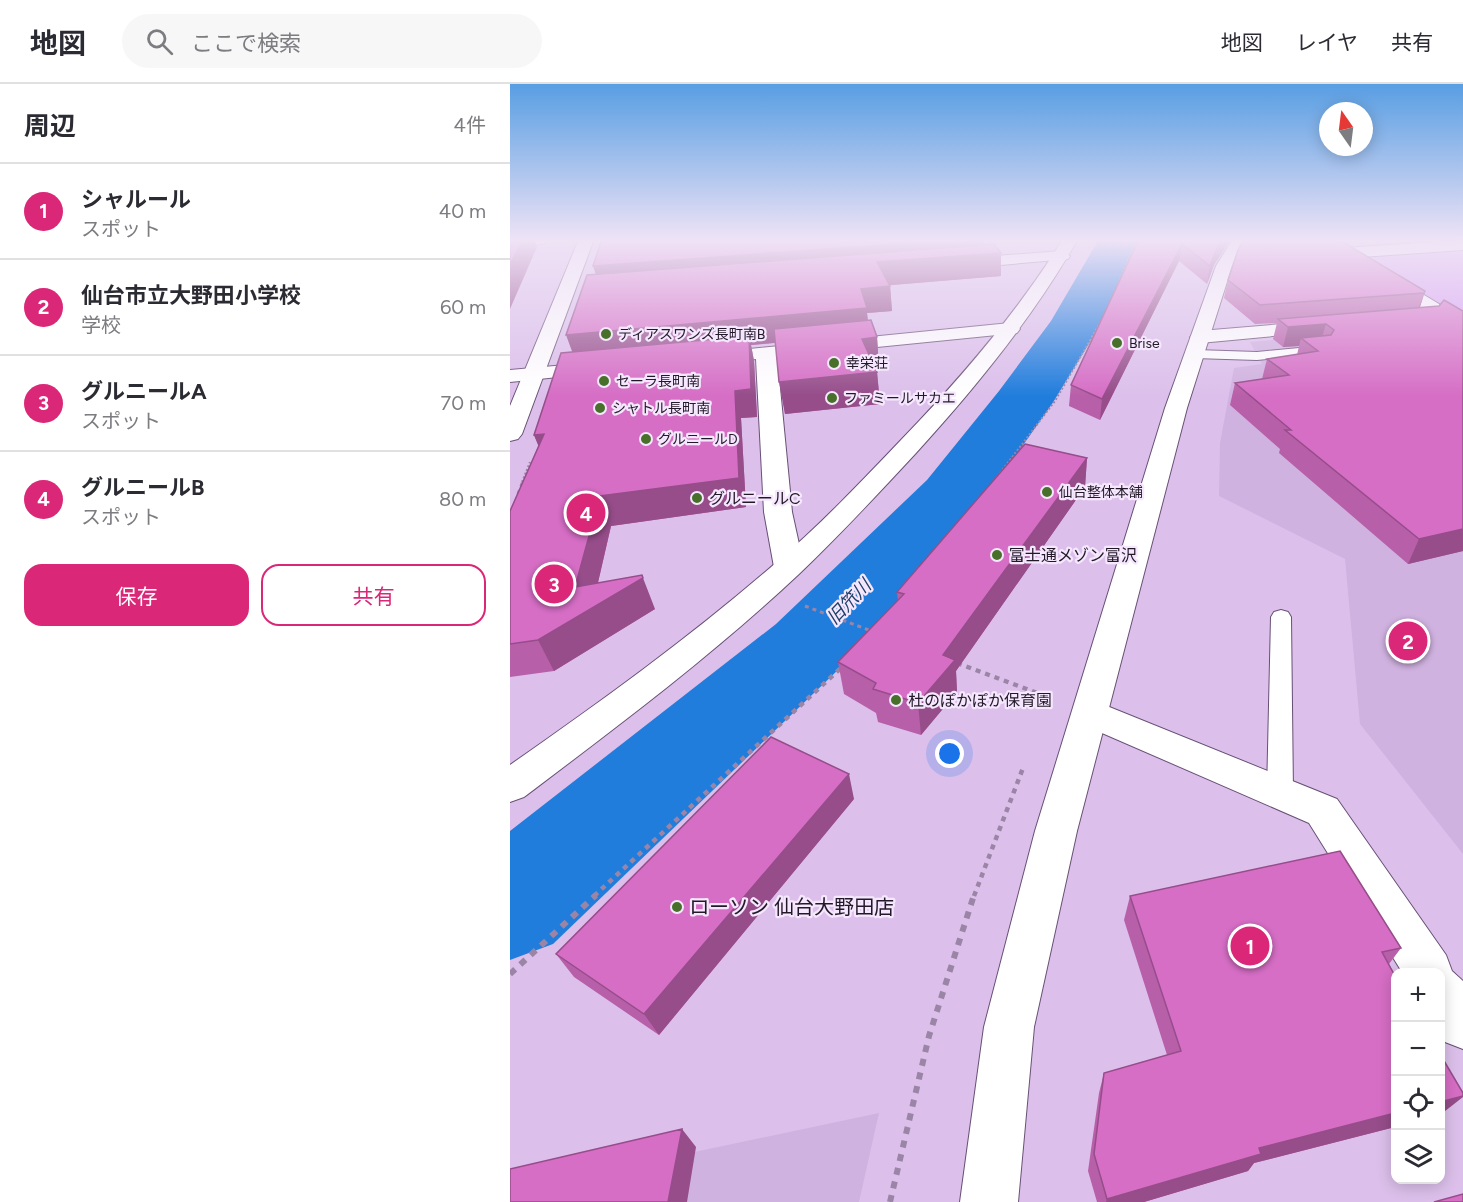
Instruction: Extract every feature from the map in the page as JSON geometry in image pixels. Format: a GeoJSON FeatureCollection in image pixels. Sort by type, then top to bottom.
{"type":"FeatureCollection","features":[{"type":"Feature","properties":{"kind":"street"},"geometry":{"type":"LineString","coordinates":[[510,434],[534,374],[573,291]]}},
{"type":"Feature","properties":{"kind":"street"},"geometry":{"type":"LineString","coordinates":[[510,786],[621,705],[789,567],[860,499],[965,385],[1037,291]]}},
{"type":"Feature","properties":{"kind":"street"},"geometry":{"type":"LineString","coordinates":[[989,1202],[1009,1027],[1056,831],[1070,710],[1216,291]]}},
{"type":"Feature","properties":{"kind":"street"},"geometry":{"type":"LineString","coordinates":[[1377,322],[1424,319],[1433,308],[1406,291]]}},
{"type":"Feature","properties":{"kind":"street"},"geometry":{"type":"LineString","coordinates":[[1198,345],[1342,325]]}},
{"type":"Feature","properties":{"kind":"street"},"geometry":{"type":"LineString","coordinates":[[686,360],[1010,329]]}},
{"type":"Feature","properties":{"kind":"street"},"geometry":{"type":"LineString","coordinates":[[766,352],[778,512],[789,567]]}},
{"type":"Feature","properties":{"kind":"street"},"geometry":{"type":"LineString","coordinates":[[510,376],[618,366]]}},
{"type":"Feature","properties":{"kind":"street"},"geometry":{"type":"LineString","coordinates":[[1070,710],[1323,812],[1426,968]]}},
{"type":"Feature","properties":{"kind":"street"},"geometry":{"type":"LineString","coordinates":[[1445,997],[1463,1024]]}},
{"type":"Feature","properties":{"kind":"lane"},"geometry":{"type":"LineString","coordinates":[[1198,345],[1257,356],[1320,350]]}},
{"type":"Feature","properties":{"kind":"lane"},"geometry":{"type":"LineString","coordinates":[[1280,793],[1281,617]]}},
{"type":"Feature","properties":{"kind":"path"},"geometry":{"type":"LineString","coordinates":[[999,476],[1055,401],[1103,319]]}},
{"type":"Feature","properties":{"kind":"path"},"geometry":{"type":"LineString","coordinates":[[811,608],[878,633],[869,641]]}},
{"type":"Feature","properties":{"kind":"path"},"geometry":{"type":"LineString","coordinates":[[954,662],[1052,698],[1070,710]]}},
{"type":"Feature","properties":{"kind":"path"},"geometry":{"type":"LineString","coordinates":[[510,974],[843,665]]}},
{"type":"Feature","properties":{"kind":"path"},"geometry":{"type":"LineString","coordinates":[[890,1202],[905,1119],[945,976],[1027,760]]}},
{"type":"Feature","properties":{"kind":"shaded area"},"geometry":{"type":"Polygon","coordinates":[[[1420,291],[1463,291],[1463,310],[1452,311],[1420,291]]]}},
{"type":"Feature","properties":{"kind":"shaded area"},"geometry":{"type":"Polygon","coordinates":[[[1463,310],[1463,854],[1360,724],[1345,559],[1219,496],[1220,443],[1234,368],[1262,364],[1250,342],[1447,323],[1452,311],[1463,310]]]}},
{"type":"Feature","properties":{"kind":"shaded area"},"geometry":{"type":"Polygon","coordinates":[[[879,1113],[859,1202],[510,1202],[510,1191],[879,1113]]]}},
{"type":"Feature","properties":{"kind":"building"},"geometry":{"type":"Polygon","coordinates":[[[581,291],[862,291],[867,308],[566,335],[581,291]]]}},
{"type":"Feature","properties":{"kind":"building"},"geometry":{"type":"Polygon","coordinates":[[[1115,291],[1158,291],[1102,399],[1071,385],[1115,291]]]}},
{"type":"Feature","properties":{"kind":"building"},"geometry":{"type":"Polygon","coordinates":[[[1242,291],[1425,291],[1424,293],[1260,305],[1242,291]]]}},
{"type":"Feature","properties":{"kind":"building"},"geometry":{"type":"Polygon","coordinates":[[[1444,300],[1463,311],[1463,529],[1419,539],[1285,430],[1291,430],[1235,383],[1289,375],[1267,359],[1318,351],[1301,338],[1331,335],[1334,330],[1326,324],[1288,327],[1278,319],[1439,306],[1444,300]]]}},
{"type":"Feature","properties":{"kind":"building"},"geometry":{"type":"Polygon","coordinates":[[[871,320],[877,337],[862,339],[877,372],[779,382],[774,329],[871,320]]]}},
{"type":"Feature","properties":{"kind":"building"},"geometry":{"type":"Polygon","coordinates":[[[749,336],[751,389],[735,391],[739,478],[600,496],[575,587],[642,575],[643,578],[538,640],[510,644],[510,511],[544,434],[534,435],[561,353],[749,336]]]}},
{"type":"Feature","properties":{"kind":"building"},"geometry":{"type":"Polygon","coordinates":[[[1025,444],[1087,458],[943,655],[955,660],[918,703],[873,689],[876,683],[838,662],[904,594],[897,592],[1025,444]]]}},
{"type":"Feature","properties":{"kind":"building"},"geometry":{"type":"Polygon","coordinates":[[[771,737],[849,774],[644,1014],[556,954],[771,737]]]}},
{"type":"Feature","properties":{"kind":"building"},"geometry":{"type":"Polygon","coordinates":[[[1340,851],[1401,948],[1382,952],[1391,969],[1391,1114],[1259,1148],[1261,1154],[1107,1199],[1094,1154],[1104,1073],[1181,1051],[1130,896],[1340,851]]]}},
{"type":"Feature","properties":{"kind":"building"},"geometry":{"type":"Polygon","coordinates":[[[1445,1062],[1463,1093],[1463,1096],[1445,1101],[1445,1062]]]}},
{"type":"Feature","properties":{"kind":"building"},"geometry":{"type":"Polygon","coordinates":[[[682,1129],[668,1202],[510,1202],[510,1169],[682,1129]]]}},
{"type":"Feature","properties":{"kind":"building"},"geometry":{"type":"Polygon","coordinates":[[[1463,1194],[1463,1202],[1434,1202],[1463,1194]]]}},
{"type":"Feature","properties":{"kind":"waterway","name":"旧笊川"},"geometry":{"type":"LineString","coordinates":[[510,904],[808,646],[952,495],[1021,404],[1075,324],[1092,291]]}},
{"type":"Feature","properties":{"kind":"place","name":"ディアスワンズ長町南B"},"geometry":{"type":"Point","coordinates":[606,334]}},
{"type":"Feature","properties":{"kind":"place","name":"Brise"},"geometry":{"type":"Point","coordinates":[1117,343]}},
{"type":"Feature","properties":{"kind":"place","name":"幸栄荘"},"geometry":{"type":"Point","coordinates":[834,363]}},
{"type":"Feature","properties":{"kind":"place","name":"セーラ長町南"},"geometry":{"type":"Point","coordinates":[604,381]}},
{"type":"Feature","properties":{"kind":"place","name":"ファミールサカエ"},"geometry":{"type":"Point","coordinates":[832,398]}},
{"type":"Feature","properties":{"kind":"place","name":"シャトル長町南"},"geometry":{"type":"Point","coordinates":[600,408]}},
{"type":"Feature","properties":{"kind":"place","name":"グルニールD"},"geometry":{"type":"Point","coordinates":[646,439]}},
{"type":"Feature","properties":{"kind":"place","name":"仙台整体本舗"},"geometry":{"type":"Point","coordinates":[1047,492]}},
{"type":"Feature","properties":{"kind":"place","name":"グルニールC"},"geometry":{"type":"Point","coordinates":[697,498]}},
{"type":"Feature","properties":{"kind":"place","name":"グルニールB"},"geometry":{"type":"Point","coordinates":[586,513]}},
{"type":"Feature","properties":{"kind":"place","name":"富士通メゾン富沢"},"geometry":{"type":"Point","coordinates":[997,555]}},
{"type":"Feature","properties":{"kind":"place","name":"グルニールA"},"geometry":{"type":"Point","coordinates":[554,584]}},
{"type":"Feature","properties":{"kind":"place","name":"仙台市立大野田小学校"},"geometry":{"type":"Point","coordinates":[1408,641]}},
{"type":"Feature","properties":{"kind":"place","name":"杜のぽかぽか保育園"},"geometry":{"type":"Point","coordinates":[896,700]}},
{"type":"Feature","properties":{"kind":"place","name":"ローソン 仙台大野田店"},"geometry":{"type":"Point","coordinates":[677,907]}},
{"type":"Feature","properties":{"kind":"place","name":"シャルール"},"geometry":{"type":"Point","coordinates":[1250,946]}}]}
